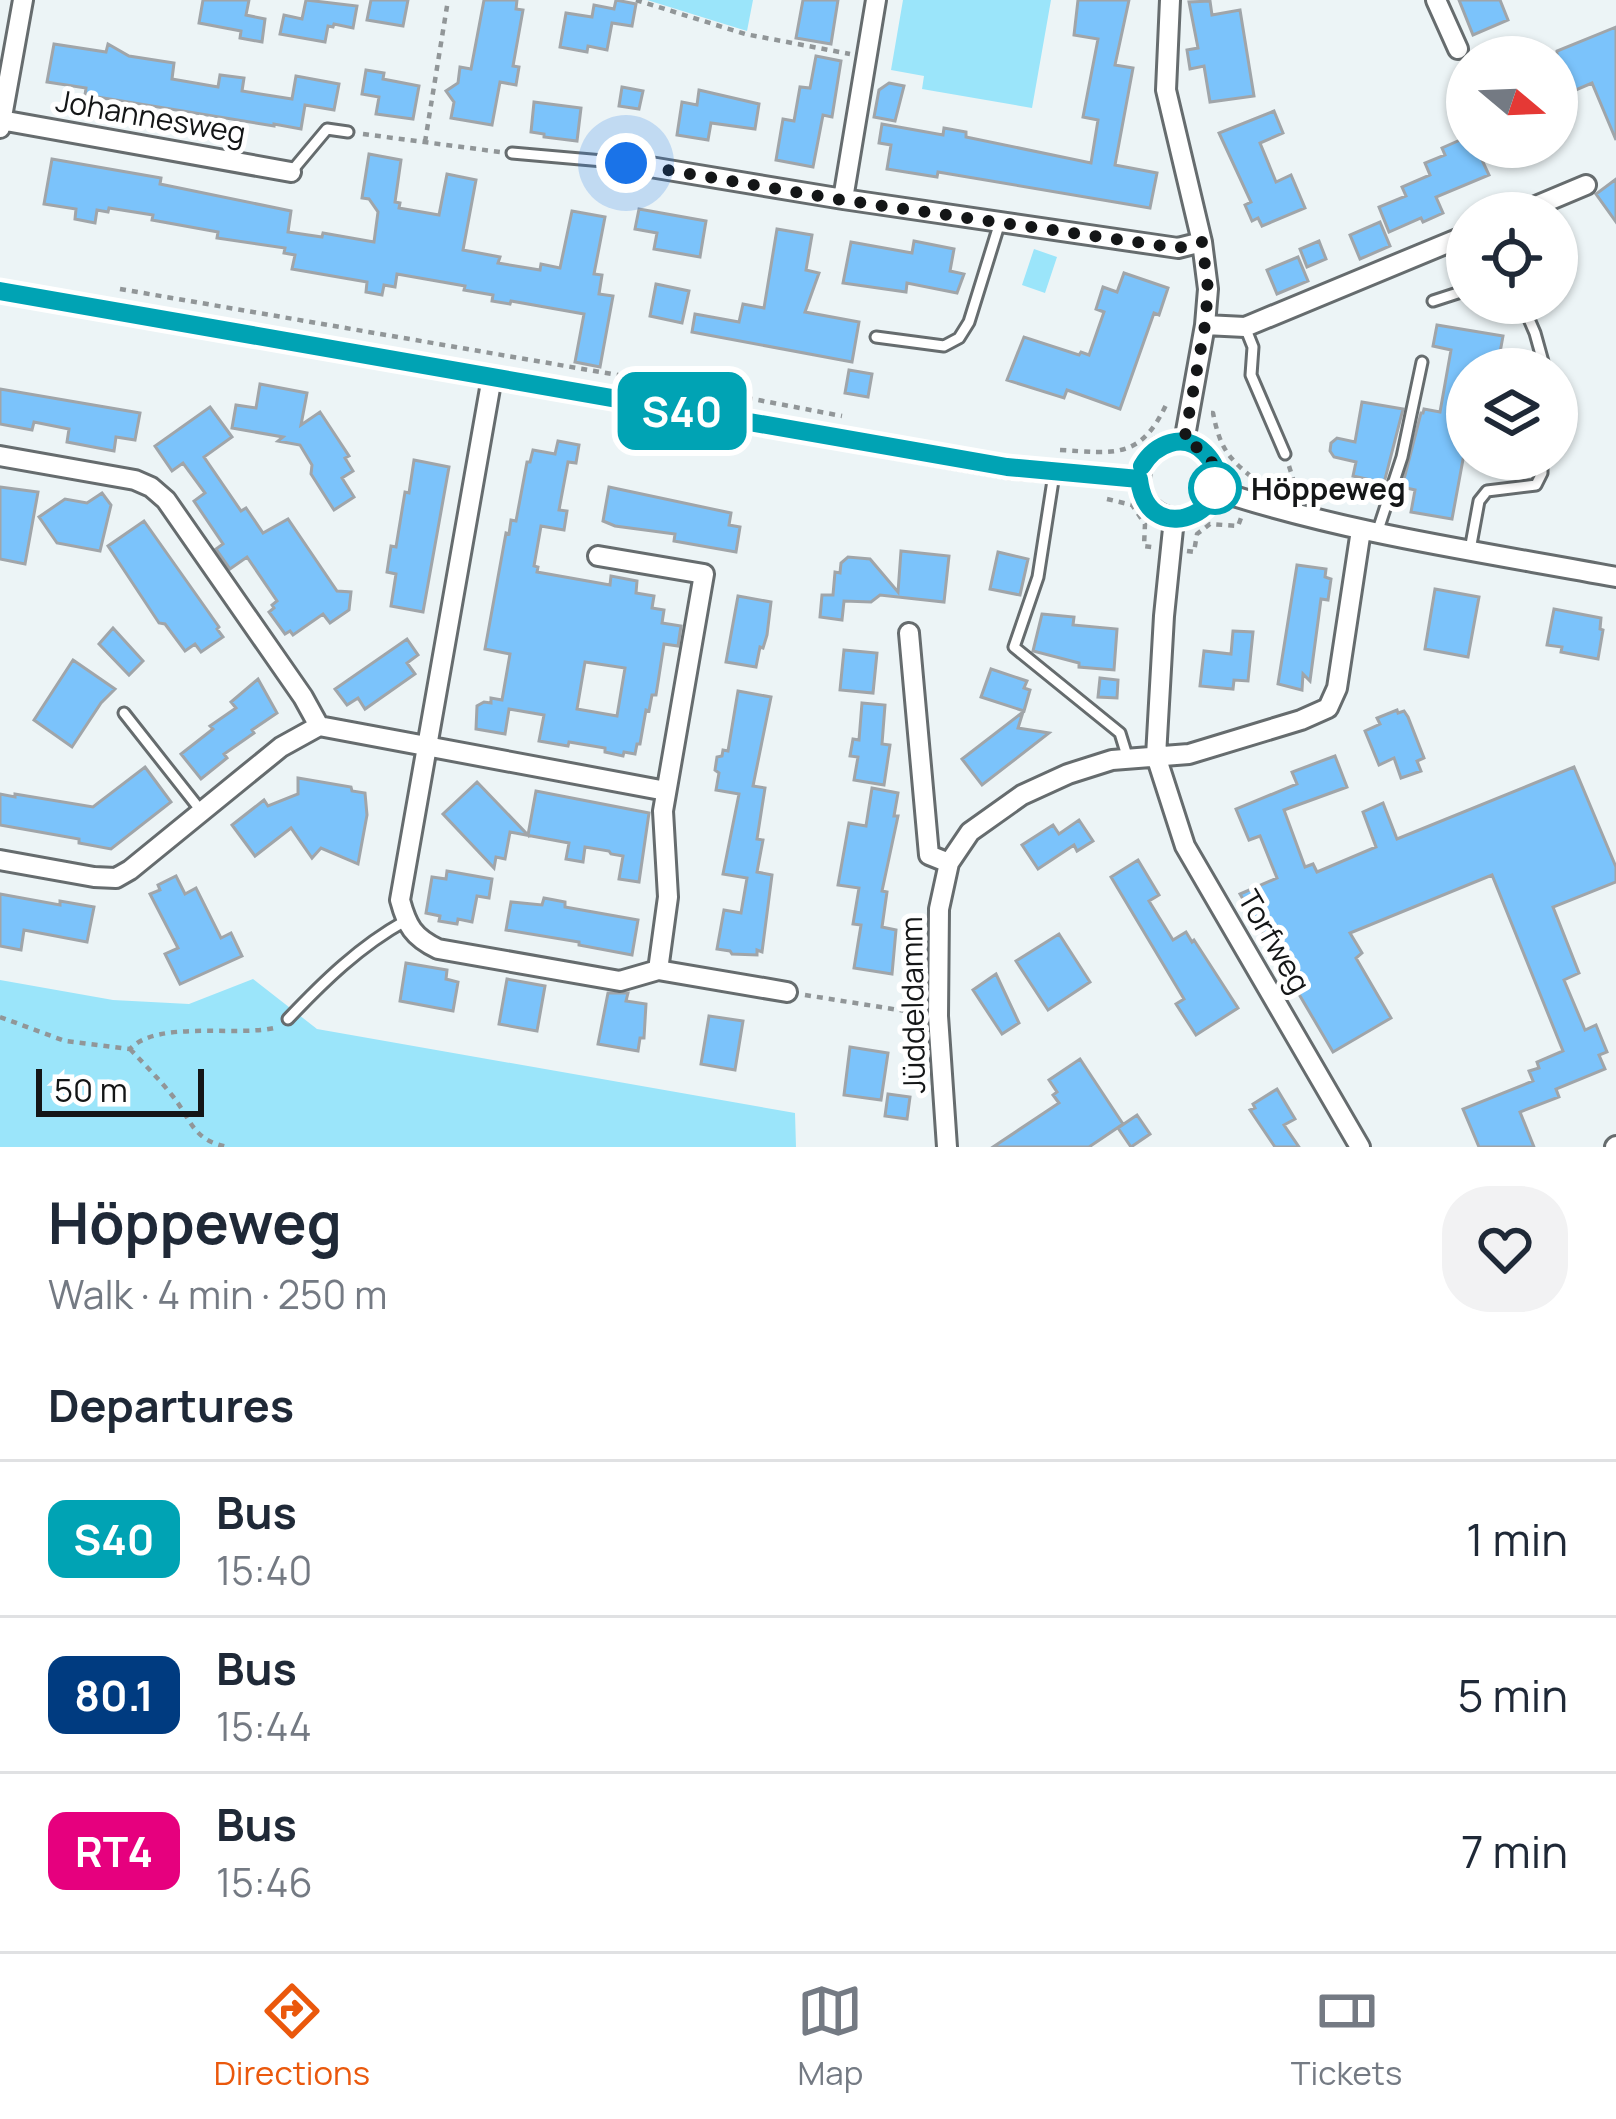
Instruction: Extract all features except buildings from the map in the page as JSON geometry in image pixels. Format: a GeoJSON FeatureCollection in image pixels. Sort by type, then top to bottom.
{"type":"FeatureCollection","features":[{"type":"Feature","properties":{"kind":"street","name":"Johannesweg"},"geometry":{"type":"LineString","coordinates":[[23,0],[1,124],[290,172]]}},
{"type":"Feature","properties":{"kind":"street"},"geometry":{"type":"LineString","coordinates":[[842,200],[877,0]]}},
{"type":"Feature","properties":{"kind":"street"},"geometry":{"type":"LineString","coordinates":[[1170,0],[1166,90],[1202,242],[1208,289],[1184,442]]}},
{"type":"Feature","properties":{"kind":"street"},"geometry":{"type":"LineString","coordinates":[[1436,0],[1452,36]]}},
{"type":"Feature","properties":{"kind":"street"},"geometry":{"type":"LineString","coordinates":[[626,163],[842,200],[1178,248],[1202,242]]}},
{"type":"Feature","properties":{"kind":"street"},"geometry":{"type":"LineString","coordinates":[[1569,192],[1586,185]]}},
{"type":"Feature","properties":{"kind":"street"},"geometry":{"type":"LineString","coordinates":[[1205,325],[1245,327],[1446,244]]}},
{"type":"Feature","properties":{"kind":"street"},"geometry":{"type":"LineString","coordinates":[[0,291],[1007,467],[1139,479]]}},
{"type":"Feature","properties":{"kind":"street"},"geometry":{"type":"LineString","coordinates":[[492,377],[400,900],[406,920],[419,940],[438,949],[620,981],[658,970],[787,992]]}},
{"type":"Feature","properties":{"kind":"street"},"geometry":{"type":"LineString","coordinates":[[1184,442],[1206,454],[1216,477],[1215,490],[1204,508],[1174,519],[1145,501],[1139,479],[1142,466],[1159,446],[1184,442]]}},
{"type":"Feature","properties":{"kind":"street"},"geometry":{"type":"LineString","coordinates":[[0,456],[152,487],[166,500],[319,726]]}},
{"type":"Feature","properties":{"kind":"street"},"geometry":{"type":"LineString","coordinates":[[1215,490],[1285,513],[1616,577]]}},
{"type":"Feature","properties":{"kind":"street","name":"Torfweg"},"geometry":{"type":"LineString","coordinates":[[1174,519],[1156,756],[1185,846],[1360,1147]]}},
{"type":"Feature","properties":{"kind":"street"},"geometry":{"type":"LineString","coordinates":[[908,633],[929,855],[949,863],[970,832],[1022,795],[1068,774],[1112,760],[1189,754],[1328,708],[1337,688],[1369,531]]}},
{"type":"Feature","properties":{"kind":"street"},"geometry":{"type":"LineString","coordinates":[[598,556],[704,574],[663,811],[668,897],[658,970]]}},
{"type":"Feature","properties":{"kind":"street"},"geometry":{"type":"LineString","coordinates":[[0,860],[116,878],[281,747],[319,726],[666,790]]}},
{"type":"Feature","properties":{"kind":"street","name":"Jüddeldamm"},"geometry":{"type":"LineString","coordinates":[[947,1147],[938,1016],[939,909],[949,863]]}},
{"type":"Feature","properties":{"kind":"lane"},"geometry":{"type":"LineString","coordinates":[[290,172],[327,129],[348,132]]}},
{"type":"Feature","properties":{"kind":"lane"},"geometry":{"type":"LineString","coordinates":[[512,153],[626,163]]}},
{"type":"Feature","properties":{"kind":"lane"},"geometry":{"type":"LineString","coordinates":[[876,337],[944,346],[959,338],[969,322],[1000,222]]}},
{"type":"Feature","properties":{"kind":"lane"},"geometry":{"type":"LineString","coordinates":[[1432,301],[1446,297]]}},
{"type":"Feature","properties":{"kind":"lane"},"geometry":{"type":"LineString","coordinates":[[1245,327],[1252,347],[1251,375],[1285,454]]}},
{"type":"Feature","properties":{"kind":"lane"},"geometry":{"type":"LineString","coordinates":[[1369,531],[1402,457],[1422,362]]}},
{"type":"Feature","properties":{"kind":"lane"},"geometry":{"type":"LineString","coordinates":[[1054,472],[1038,577],[1013,647],[1120,733],[1128,759]]}},
{"type":"Feature","properties":{"kind":"lane"},"geometry":{"type":"LineString","coordinates":[[1470,550],[1483,495],[1536,485],[1538,480]]}},
{"type":"Feature","properties":{"kind":"lane"},"geometry":{"type":"LineString","coordinates":[[124,713],[202,812]]}},
{"type":"Feature","properties":{"kind":"lane"},"geometry":{"type":"LineString","coordinates":[[288,1019],[329,975],[376,937],[406,920]]}},
{"type":"Feature","properties":{"kind":"path"},"geometry":{"type":"LineString","coordinates":[[425,142],[448,0]]}},
{"type":"Feature","properties":{"kind":"path"},"geometry":{"type":"LineString","coordinates":[[636,0],[746,34],[868,55]]}},
{"type":"Feature","properties":{"kind":"path"},"geometry":{"type":"LineString","coordinates":[[348,132],[512,153]]}},
{"type":"Feature","properties":{"kind":"path"},"geometry":{"type":"LineString","coordinates":[[114,288],[847,417]]}},
{"type":"Feature","properties":{"kind":"path"},"geometry":{"type":"LineString","coordinates":[[1061,450],[1132,448]]}},
{"type":"Feature","properties":{"kind":"path"},"geometry":{"type":"LineString","coordinates":[[1285,454],[1294,482],[1285,513]]}},
{"type":"Feature","properties":{"kind":"path"},"geometry":{"type":"LineString","coordinates":[[787,992],[938,1016]]}},
{"type":"Feature","properties":{"kind":"path"},"geometry":{"type":"LineString","coordinates":[[0,1017],[65,1041],[130,1049],[173,1096],[190,1126],[202,1138],[228,1147]]}},
{"type":"Feature","properties":{"kind":"path"},"geometry":{"type":"LineString","coordinates":[[130,1049],[149,1037],[187,1031],[263,1031],[288,1019]]}},
{"type":"Feature","properties":{"kind":"shaded area"},"geometry":{"type":"Polygon","coordinates":[[[647,0],[753,0],[747,31],[647,0]]]}},
{"type":"Feature","properties":{"kind":"shaded area"},"geometry":{"type":"Polygon","coordinates":[[[903,0],[1051,0],[1032,108],[922,89],[924,76],[891,70],[903,0]]]}},
{"type":"Feature","properties":{"kind":"shaded area"},"geometry":{"type":"Polygon","coordinates":[[[1034,249],[1057,257],[1045,293],[1022,285],[1034,249]]]}},
{"type":"Feature","properties":{"kind":"shaded area"},"geometry":{"type":"Polygon","coordinates":[[[253,979],[317,1029],[795,1113],[796,1147],[0,1147],[0,980],[113,1000],[189,1004],[253,979]]]}},
{"type":"Feature","properties":{"kind":"bus line","name":"S40"},"geometry":{"type":"LineString","coordinates":[[0,291],[1007,467],[1139,479],[1145,501],[1174,519],[1196,515],[1211,500],[1216,477],[1213,464],[1196,446],[1184,442],[1159,446],[1142,466]]}},
{"type":"Feature","properties":{"kind":"place","name":"Höppeweg"},"geometry":{"type":"Point","coordinates":[1215,488]}},
{"type":"Feature","properties":{"kind":"route"},"geometry":{"type":"LineString","coordinates":[[626,163],[842,200],[1178,248],[1202,242],[1208,289],[1205,325],[1184,442],[1196,446],[1213,464],[1215,488]]}}]}
